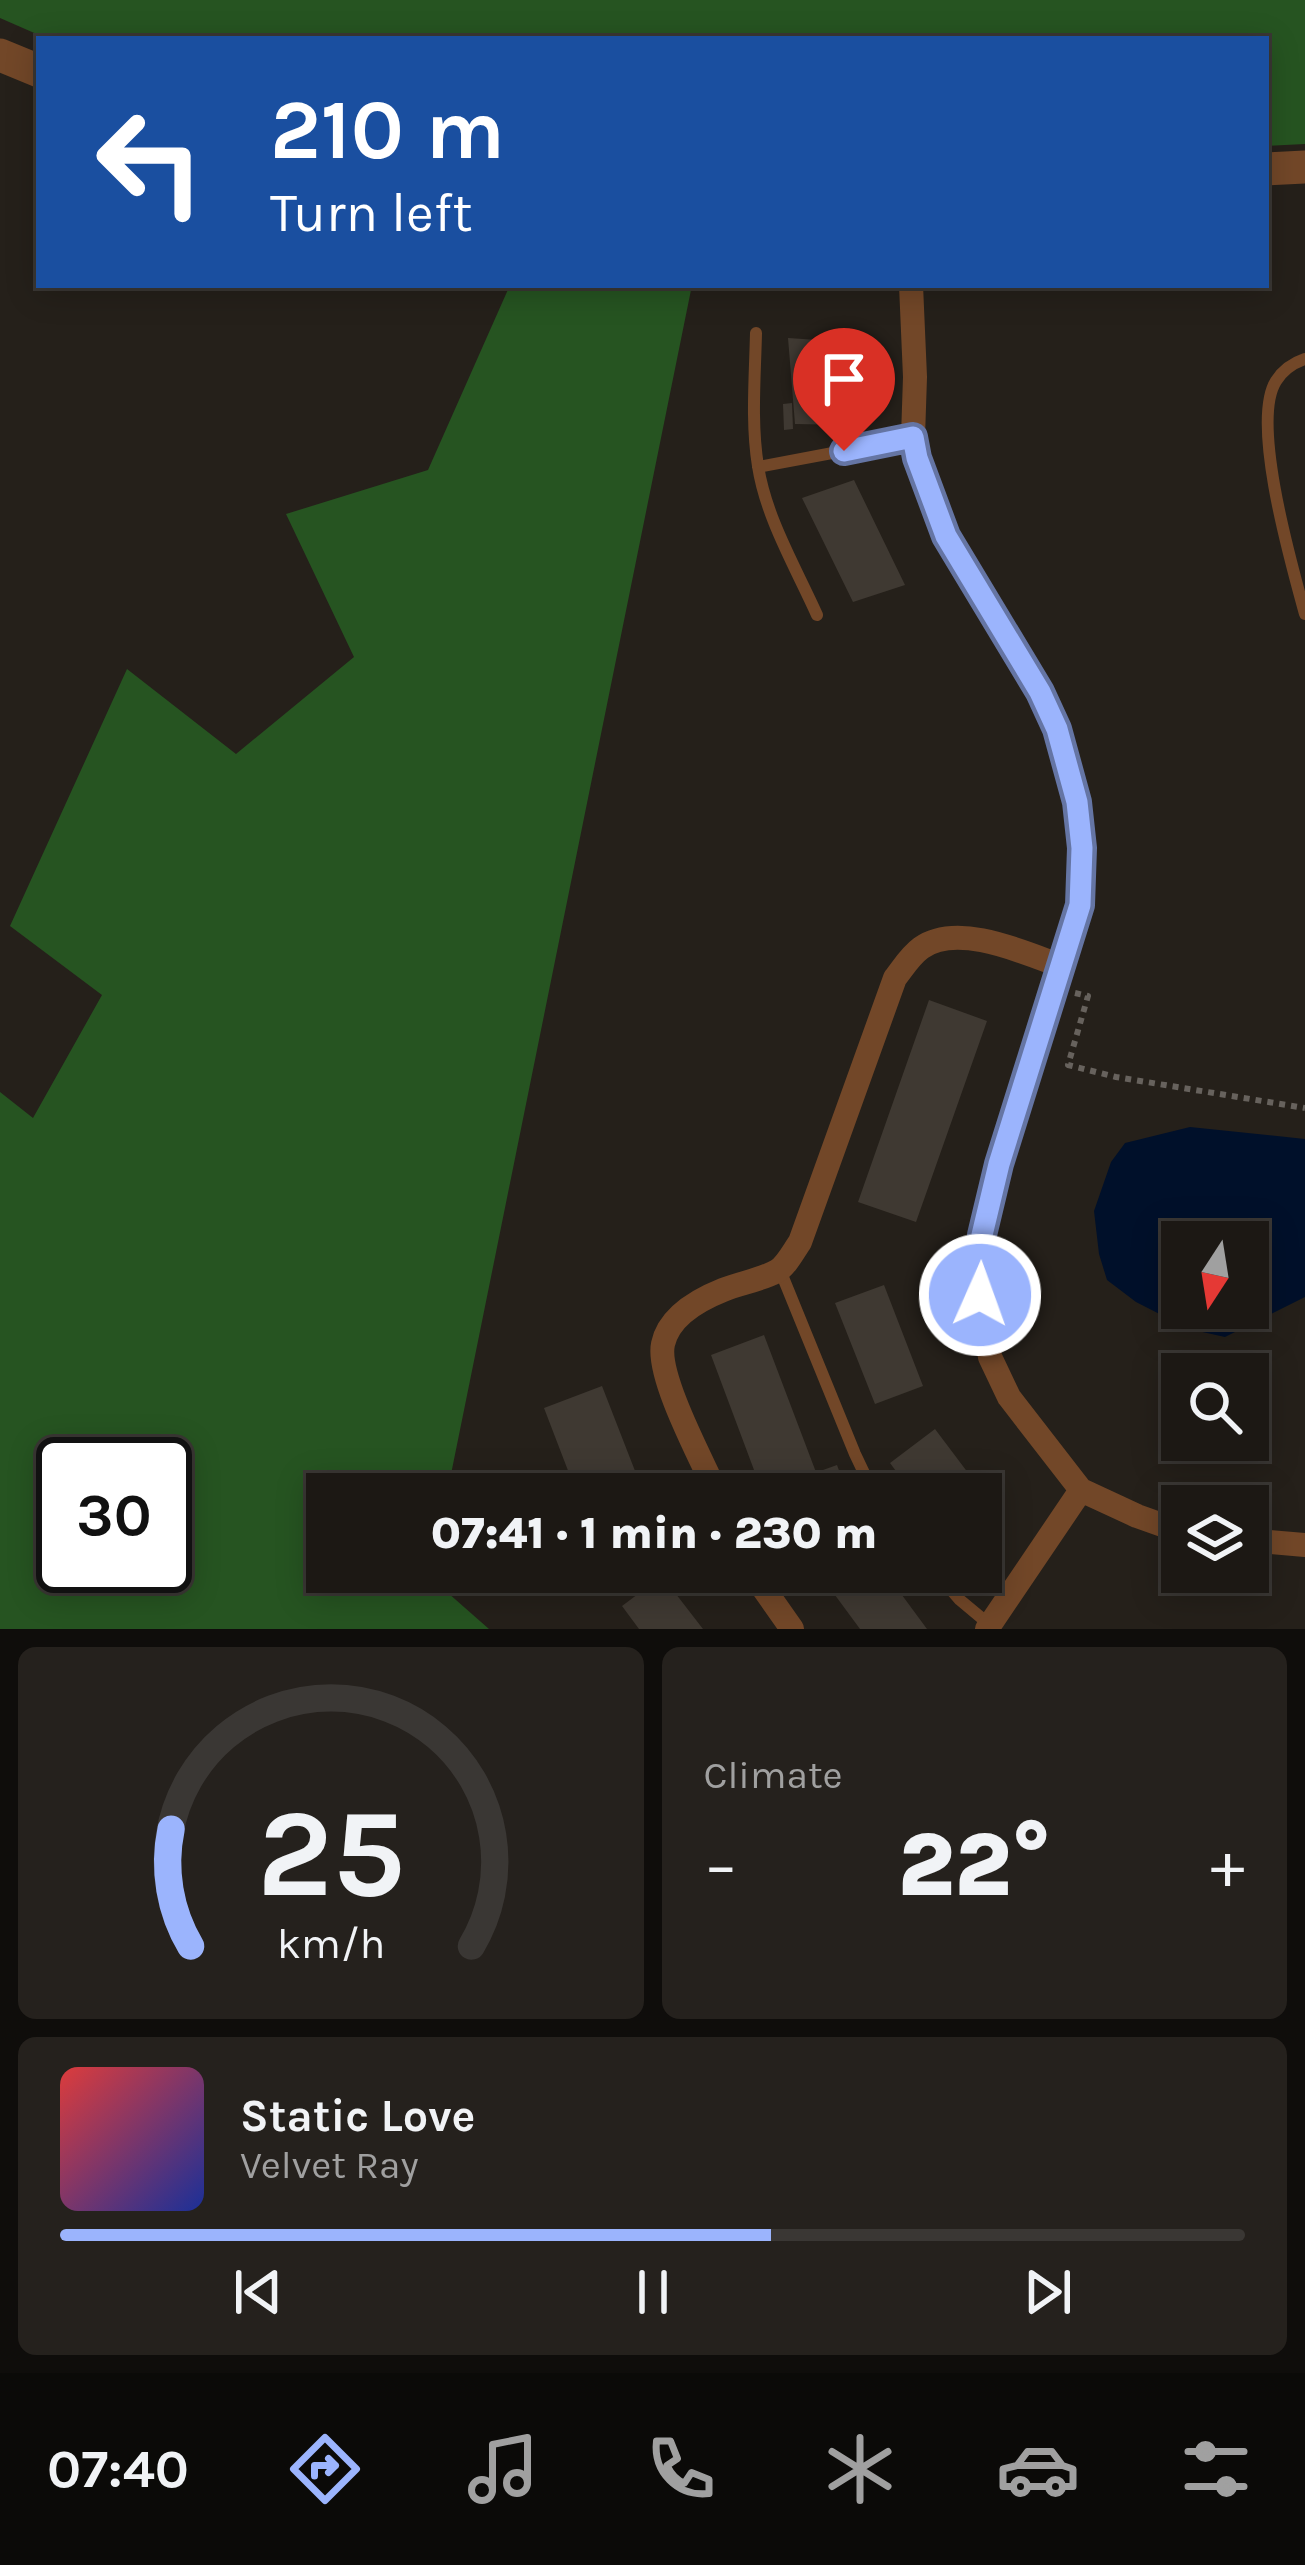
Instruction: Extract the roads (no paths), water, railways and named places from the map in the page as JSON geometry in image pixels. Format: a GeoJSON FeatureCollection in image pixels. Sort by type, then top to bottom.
{"type":"FeatureCollection","features":[{"type":"Feature","properties":{"kind":"street"},"geometry":{"type":"LineString","coordinates":[[0,56],[36,70]]}},
{"type":"Feature","properties":{"kind":"street"},"geometry":{"type":"LineString","coordinates":[[1269,169],[1305,167]]}},
{"type":"Feature","properties":{"kind":"street"},"geometry":{"type":"LineString","coordinates":[[911,288],[913,437],[922,473],[946,536],[1040,692],[1057,729],[1077,802],[1082,848],[1080,905],[999,1164],[982,1235],[980,1295],[990,1357],[1010,1396],[1081,1490],[1161,1525]]}},
{"type":"Feature","properties":{"kind":"street"},"geometry":{"type":"LineString","coordinates":[[708,1473],[672,1393],[663,1364],[663,1343],[685,1310],[712,1294],[780,1270],[800,1242],[896,978],[921,948],[943,937],[967,937],[1058,977]]}},
{"type":"Feature","properties":{"kind":"street"},"geometry":{"type":"LineString","coordinates":[[988,1627],[1081,1490]]}},
{"type":"Feature","properties":{"kind":"street"},"geometry":{"type":"LineString","coordinates":[[1269,1542],[1305,1545]]}},
{"type":"Feature","properties":{"kind":"street"},"geometry":{"type":"LineString","coordinates":[[767,1593],[792,1629]]}},
{"type":"Feature","properties":{"kind":"lane"},"geometry":{"type":"LineString","coordinates":[[756,333],[758,467],[774,519],[817,616]]}},
{"type":"Feature","properties":{"kind":"lane"},"geometry":{"type":"LineString","coordinates":[[1305,358],[1291,364],[1273,384],[1266,422],[1271,466],[1305,614]]}},
{"type":"Feature","properties":{"kind":"lane"},"geometry":{"type":"LineString","coordinates":[[758,467],[913,437]]}},
{"type":"Feature","properties":{"kind":"lane"},"geometry":{"type":"LineString","coordinates":[[780,1270],[864,1473]]}},
{"type":"Feature","properties":{"kind":"lane"},"geometry":{"type":"LineString","coordinates":[[954,1593],[988,1627]]}},
{"type":"Feature","properties":{"kind":"water"},"geometry":{"type":"Polygon","coordinates":[[[1190,1127],[1305,1139],[1305,1297],[1269,1315],[1269,1221],[1161,1221],[1161,1315],[1136,1302],[1107,1280],[1099,1254],[1094,1211],[1111,1162],[1125,1143],[1190,1127]]]}},
{"type":"Feature","properties":{"kind":"water"},"geometry":{"type":"Polygon","coordinates":[[[1189,1329],[1241,1329],[1225,1337],[1189,1329]]]}}]}
